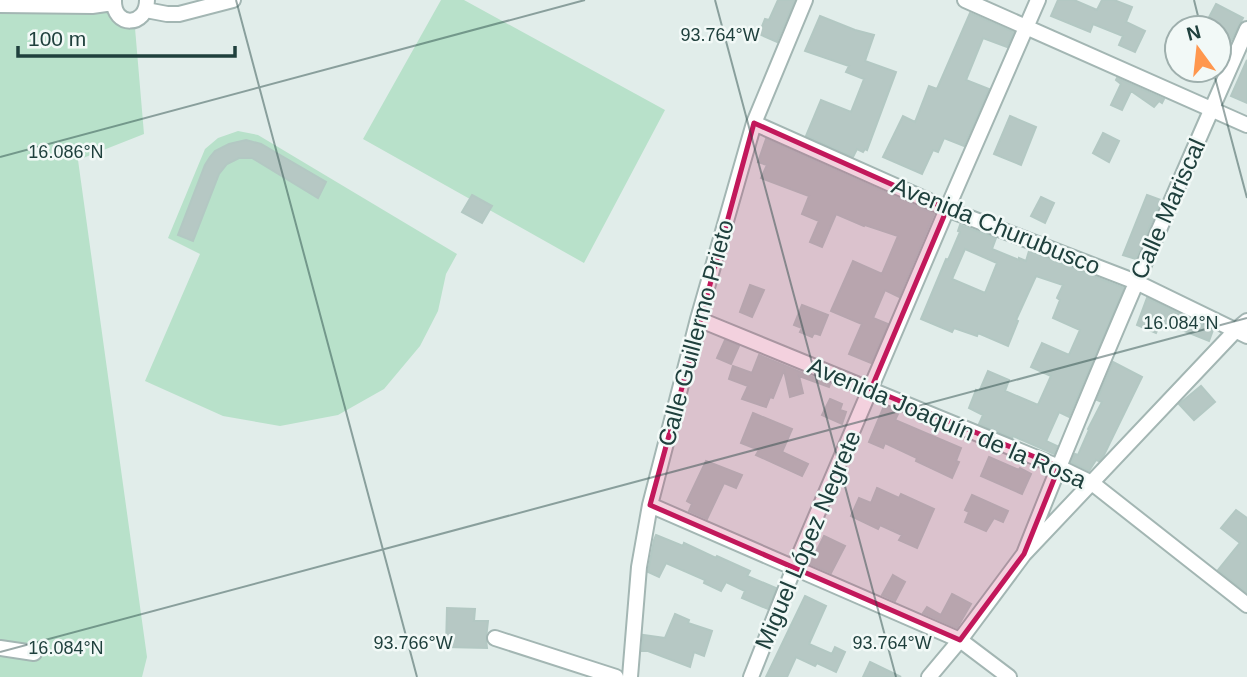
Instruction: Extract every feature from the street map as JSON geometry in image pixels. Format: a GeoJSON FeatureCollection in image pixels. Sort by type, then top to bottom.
{"type":"FeatureCollection","features":[{"type":"Feature","properties":{"kind":"street"},"geometry":{"type":"LineString","coordinates":[[0,5],[92,6],[114,2],[117,14],[127,20],[138,19],[146,5],[167,14],[179,14],[233,0]]}},
{"type":"Feature","properties":{"kind":"street","name":"Calle Guillermo Prieto"},"geometry":{"type":"LineString","coordinates":[[630,677],[639,568],[650,505],[698,319],[754,123],[805,0]]}},
{"type":"Feature","properties":{"kind":"street"},"geometry":{"type":"LineString","coordinates":[[965,0],[1247,125]]}},
{"type":"Feature","properties":{"kind":"street","name":"Miguel López Negrete"},"geometry":{"type":"LineString","coordinates":[[751,677],[794,568],[1038,0]]}},
{"type":"Feature","properties":{"kind":"street","name":"Calle Mariscal"},"geometry":{"type":"LineString","coordinates":[[1024,554],[1136,282],[1247,29]]}},
{"type":"Feature","properties":{"kind":"street","name":"Avenida Churubusco"},"geometry":{"type":"LineString","coordinates":[[754,123],[947,209],[1136,282],[1244,329]]}},
{"type":"Feature","properties":{"kind":"street","name":"Avenida Joaquín de la Rosa"},"geometry":{"type":"LineString","coordinates":[[698,319],[1092,483],[1247,605]]}},
{"type":"Feature","properties":{"kind":"street"},"geometry":{"type":"LineString","coordinates":[[929,677],[1024,554],[1244,329]]}},
{"type":"Feature","properties":{"kind":"street"},"geometry":{"type":"LineString","coordinates":[[650,505],[960,640],[1009,677]]}},
{"type":"Feature","properties":{"kind":"street"},"geometry":{"type":"LineString","coordinates":[[495,638],[616,677]]}},
{"type":"Feature","properties":{"kind":"street"},"geometry":{"type":"LineString","coordinates":[[0,648],[34,653]]}},
{"type":"Feature","properties":{"kind":"highlighted area"},"geometry":{"type":"Polygon","coordinates":[[[754,123],[947,209],[871,389],[1059,467],[1024,554],[960,640],[650,505],[754,123]]]}},
{"type":"Feature","properties":{"kind":"green space"},"geometry":{"type":"Polygon","coordinates":[[[441,0],[464,0],[665,110],[584,263],[363,139],[441,0]]]}},
{"type":"Feature","properties":{"kind":"green space"},"geometry":{"type":"Polygon","coordinates":[[[103,6],[135,28],[144,134],[78,160],[147,657],[142,677],[0,677],[0,13],[103,6]]]}},
{"type":"Feature","properties":{"kind":"green space"},"geometry":{"type":"Polygon","coordinates":[[[238,131],[258,135],[457,254],[446,274],[438,311],[420,346],[384,389],[338,415],[280,426],[223,416],[145,381],[200,254],[168,238],[205,149],[218,138],[238,131]]]}},
{"type":"Feature","properties":{"kind":"building"},"geometry":{"type":"Polygon","coordinates":[[[778,0],[795,0],[777,42],[759,34],[778,0]]]}},
{"type":"Feature","properties":{"kind":"building"},"geometry":{"type":"Polygon","coordinates":[[[1058,0],[1074,0],[1097,10],[1102,0],[1114,0],[1132,7],[1126,22],[1145,31],[1135,52],[1119,45],[1123,36],[1093,24],[1090,32],[1051,16],[1058,0]]]}},
{"type":"Feature","properties":{"kind":"building"},"geometry":{"type":"Polygon","coordinates":[[[1216,4],[1243,18],[1233,37],[1233,14],[1211,14],[1216,4]]]}},
{"type":"Feature","properties":{"kind":"building"},"geometry":{"type":"Polygon","coordinates":[[[970,13],[1014,32],[1007,47],[983,38],[966,80],[989,89],[964,146],[944,138],[938,152],[933,150],[922,174],[883,157],[903,116],[915,122],[929,86],[937,89],[970,13]]]}},
{"type":"Feature","properties":{"kind":"building"},"geometry":{"type":"Polygon","coordinates":[[[820,16],[874,35],[865,61],[896,72],[867,150],[863,152],[857,149],[853,157],[806,136],[821,100],[851,112],[864,79],[846,72],[849,66],[805,51],[820,16]]]}},
{"type":"Feature","properties":{"kind":"building"},"geometry":{"type":"Polygon","coordinates":[[[1247,60],[1247,103],[1231,96],[1247,60]]]}},
{"type":"Feature","properties":{"kind":"building"},"geometry":{"type":"Polygon","coordinates":[[[1117,78],[1164,99],[1162,103],[1159,101],[1154,107],[1131,91],[1122,110],[1111,105],[1121,84],[1117,78]]]}},
{"type":"Feature","properties":{"kind":"building"},"geometry":{"type":"Polygon","coordinates":[[[1010,116],[1036,127],[1021,165],[994,154],[1010,116]]]}},
{"type":"Feature","properties":{"kind":"building"},"geometry":{"type":"Polygon","coordinates":[[[1103,133],[1119,141],[1109,162],[1093,153],[1103,133]]]}},
{"type":"Feature","properties":{"kind":"building"},"geometry":{"type":"Polygon","coordinates":[[[766,139],[934,214],[899,297],[885,290],[873,318],[888,324],[871,363],[849,354],[862,324],[831,311],[853,261],[882,274],[898,236],[836,214],[822,247],[810,242],[819,221],[802,214],[809,196],[761,178],[767,165],[758,162],[766,139]]]}},
{"type":"Feature","properties":{"kind":"building"},"geometry":{"type":"Polygon","coordinates":[[[246,140],[261,144],[326,182],[318,198],[252,158],[239,158],[227,164],[219,174],[193,241],[178,235],[210,157],[215,151],[229,144],[246,140]]]}},
{"type":"Feature","properties":{"kind":"building"},"geometry":{"type":"Polygon","coordinates":[[[472,195],[492,206],[482,223],[462,212],[472,195]]]}},
{"type":"Feature","properties":{"kind":"building"},"geometry":{"type":"Polygon","coordinates":[[[1147,195],[1161,200],[1136,259],[1123,255],[1147,195]]]}},
{"type":"Feature","properties":{"kind":"building"},"geometry":{"type":"Polygon","coordinates":[[[1041,197],[1054,203],[1045,223],[1031,216],[1041,197]]]}},
{"type":"Feature","properties":{"kind":"building"},"geometry":{"type":"Polygon","coordinates":[[[960,225],[996,238],[992,249],[1019,260],[1026,261],[1029,251],[1124,288],[1069,417],[1059,412],[1046,441],[1057,446],[1054,454],[979,424],[983,415],[969,408],[988,371],[1009,380],[1005,391],[1038,405],[1051,376],[1031,367],[1042,343],[1069,355],[1080,330],[1053,318],[1063,285],[1036,276],[1016,320],[1018,321],[1008,346],[978,333],[977,336],[954,328],[952,332],[921,319],[960,232],[960,225]],[[965,249],[952,279],[985,293],[997,263],[965,249]]]}},
{"type":"Feature","properties":{"kind":"building"},"geometry":{"type":"Polygon","coordinates":[[[750,285],[764,290],[752,317],[740,312],[750,285]]]}},
{"type":"Feature","properties":{"kind":"building"},"geometry":{"type":"Polygon","coordinates":[[[1147,298],[1213,330],[1209,341],[1167,324],[1160,324],[1156,333],[1137,325],[1147,298]]]}},
{"type":"Feature","properties":{"kind":"building"},"geometry":{"type":"Polygon","coordinates":[[[802,305],[828,315],[820,335],[814,333],[812,337],[800,332],[802,328],[794,325],[802,305]]]}},
{"type":"Feature","properties":{"kind":"building"},"geometry":{"type":"Polygon","coordinates":[[[725,340],[739,346],[731,364],[717,358],[725,340]]]}},
{"type":"Feature","properties":{"kind":"building"},"geometry":{"type":"Polygon","coordinates":[[[759,355],[830,384],[829,387],[799,376],[803,393],[790,397],[784,370],[773,398],[770,397],[766,407],[742,399],[748,386],[729,379],[733,366],[752,373],[759,355]]]}},
{"type":"Feature","properties":{"kind":"building"},"geometry":{"type":"Polygon","coordinates":[[[1113,362],[1142,377],[1104,455],[1099,461],[1096,460],[1089,471],[1071,462],[1075,454],[1078,455],[1102,402],[1097,400],[1113,362]]]}},
{"type":"Feature","properties":{"kind":"building"},"geometry":{"type":"Polygon","coordinates":[[[1201,386],[1215,402],[1194,420],[1179,404],[1201,386]]]}},
{"type":"Feature","properties":{"kind":"building"},"geometry":{"type":"Polygon","coordinates":[[[830,399],[842,404],[840,410],[846,412],[842,424],[822,415],[830,399]]]}},
{"type":"Feature","properties":{"kind":"building"},"geometry":{"type":"Polygon","coordinates":[[[884,406],[899,412],[895,420],[961,448],[956,461],[959,462],[952,478],[885,443],[883,448],[869,442],[884,406]]]}},
{"type":"Feature","properties":{"kind":"building"},"geometry":{"type":"Polygon","coordinates":[[[753,413],[792,429],[782,452],[808,464],[802,476],[756,455],[759,450],[741,443],[753,413]]]}},
{"type":"Feature","properties":{"kind":"building"},"geometry":{"type":"Polygon","coordinates":[[[989,457],[1031,474],[1022,494],[981,476],[989,457]]]}},
{"type":"Feature","properties":{"kind":"building"},"geometry":{"type":"Polygon","coordinates":[[[706,461],[742,475],[736,488],[724,483],[707,519],[689,511],[692,504],[687,501],[706,461]]]}},
{"type":"Feature","properties":{"kind":"building"},"geometry":{"type":"Polygon","coordinates":[[[877,488],[899,498],[901,494],[934,509],[917,548],[899,540],[902,535],[880,525],[878,529],[851,516],[859,498],[871,503],[877,488]]]}},
{"type":"Feature","properties":{"kind":"building"},"geometry":{"type":"Polygon","coordinates":[[[972,495],[1008,511],[1003,522],[994,518],[986,531],[965,522],[969,512],[965,510],[972,495]]]}},
{"type":"Feature","properties":{"kind":"building"},"geometry":{"type":"Polygon","coordinates":[[[1236,510],[1247,518],[1247,593],[1218,570],[1240,543],[1221,528],[1236,510]]]}},
{"type":"Feature","properties":{"kind":"building"},"geometry":{"type":"Polygon","coordinates":[[[656,535],[683,546],[684,543],[716,558],[717,556],[750,571],[747,576],[776,588],[768,609],[742,598],[745,591],[726,582],[721,591],[704,583],[705,580],[666,563],[659,577],[648,572],[656,535]]]}},
{"type":"Feature","properties":{"kind":"building"},"geometry":{"type":"Polygon","coordinates":[[[824,536],[845,546],[831,573],[810,564],[824,536]]]}},
{"type":"Feature","properties":{"kind":"building"},"geometry":{"type":"Polygon","coordinates":[[[893,575],[905,582],[895,601],[882,595],[893,575]]]}},
{"type":"Feature","properties":{"kind":"building"},"geometry":{"type":"Polygon","coordinates":[[[952,594],[971,604],[957,628],[923,613],[927,607],[941,615],[952,594]]]}},
{"type":"Feature","properties":{"kind":"building"},"geometry":{"type":"Polygon","coordinates":[[[805,596],[826,606],[809,644],[832,654],[835,647],[845,652],[836,672],[796,657],[787,677],[766,677],[805,596]]]}},
{"type":"Feature","properties":{"kind":"building"},"geometry":{"type":"Polygon","coordinates":[[[447,608],[475,609],[474,621],[488,621],[487,648],[446,647],[447,608]]]}},
{"type":"Feature","properties":{"kind":"building"},"geometry":{"type":"Polygon","coordinates":[[[675,614],[689,620],[688,623],[712,631],[704,656],[694,652],[690,667],[642,651],[643,635],[665,638],[675,614]]]}},
{"type":"Feature","properties":{"kind":"building"},"geometry":{"type":"Polygon","coordinates":[[[870,662],[901,677],[863,677],[870,662]]]}}]}
